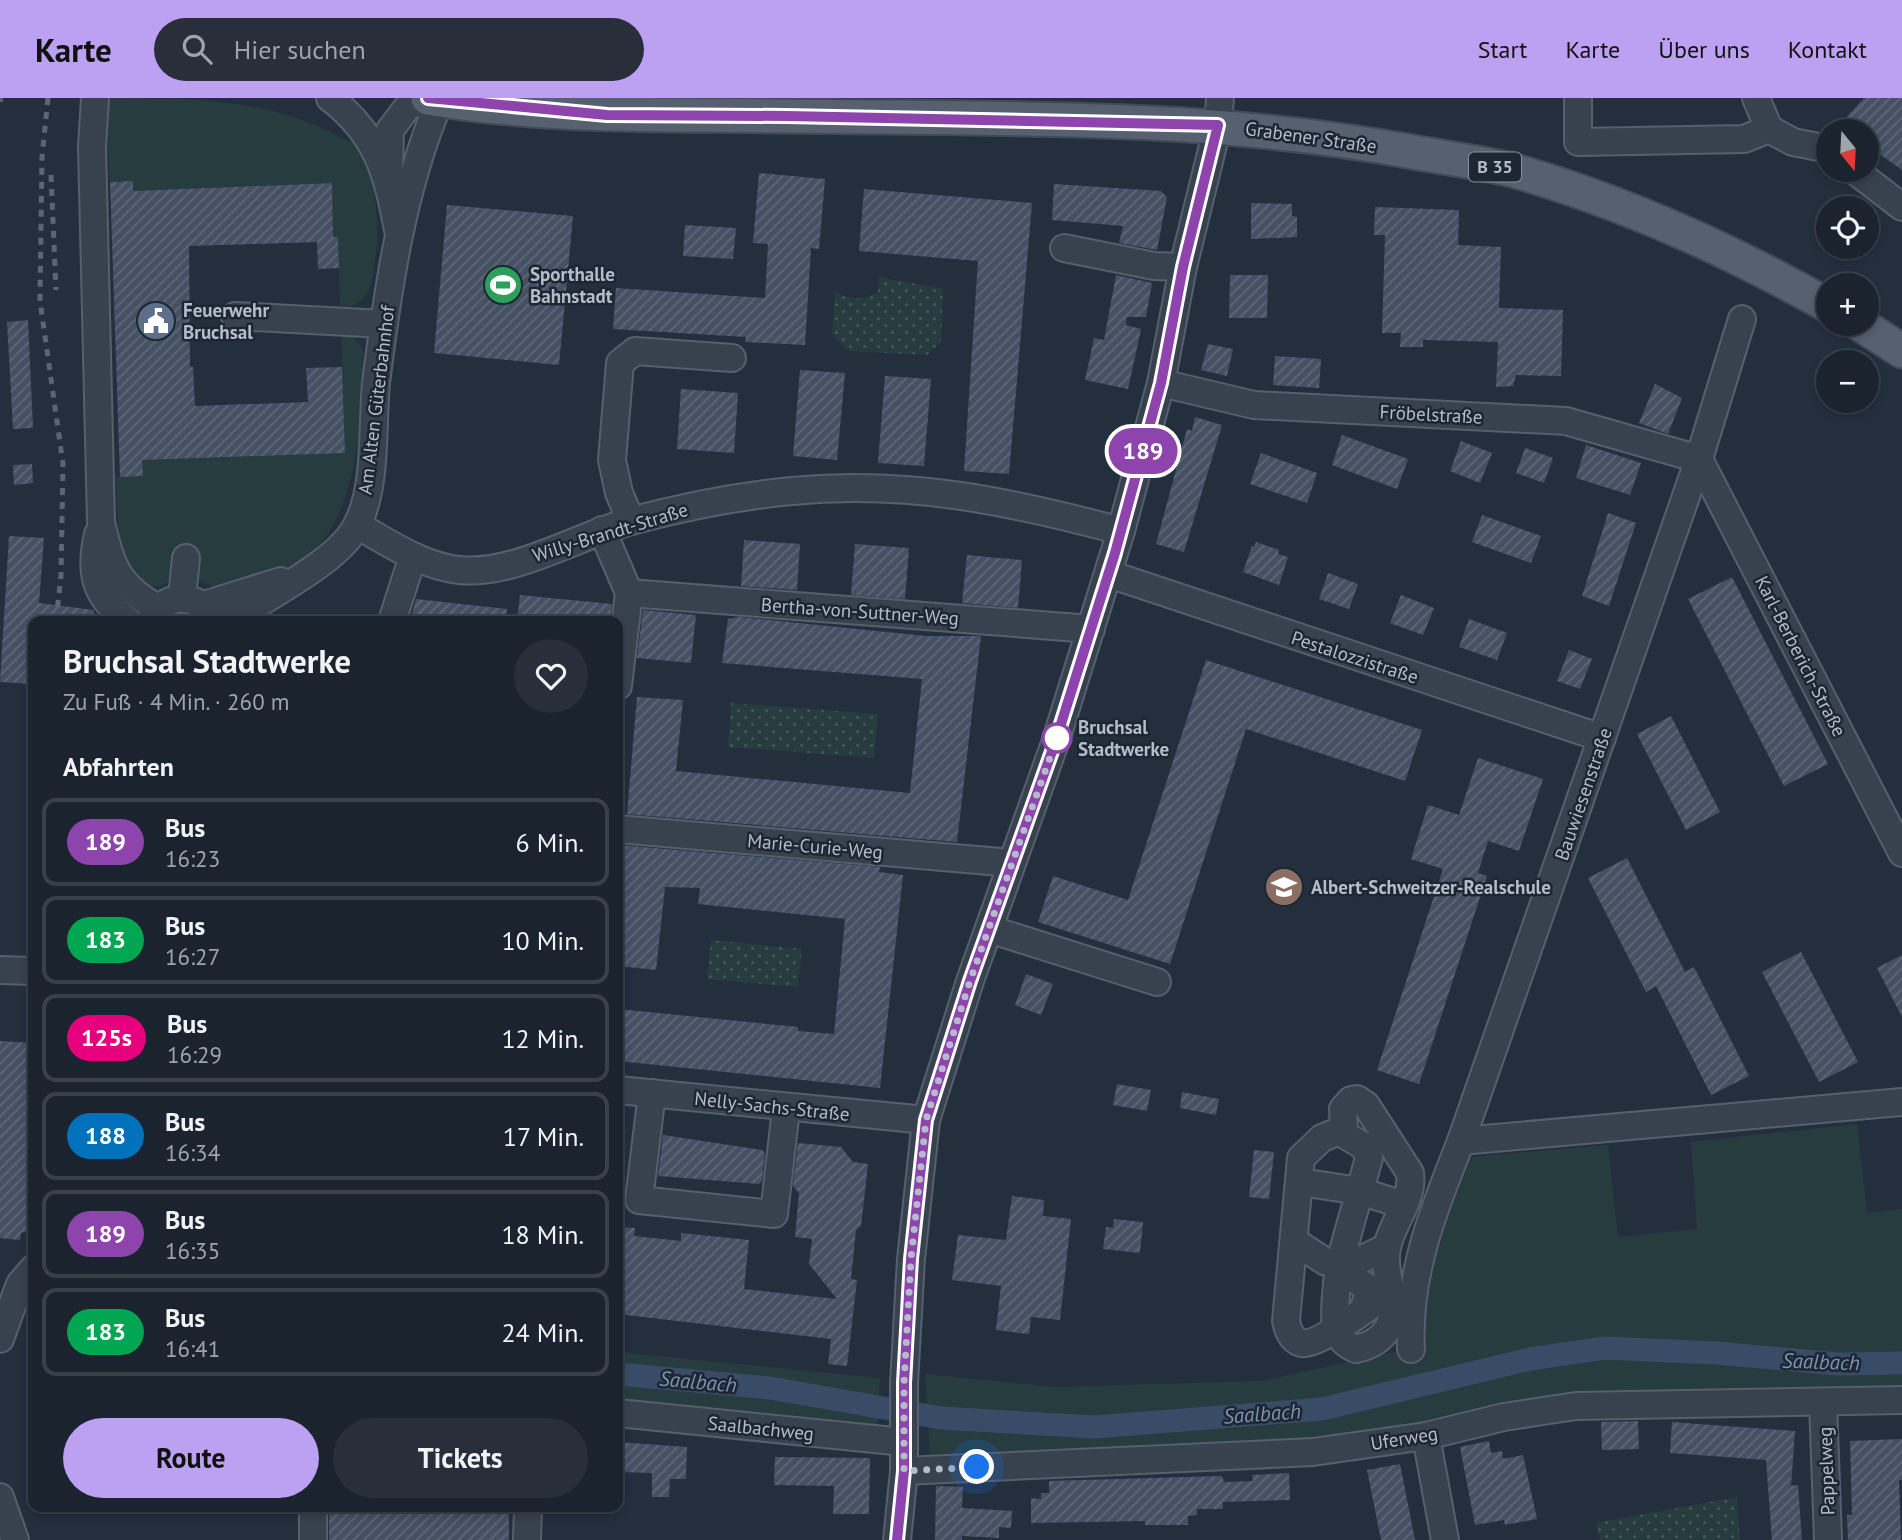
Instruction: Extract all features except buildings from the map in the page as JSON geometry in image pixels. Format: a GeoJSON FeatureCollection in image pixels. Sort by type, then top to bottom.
{"type":"FeatureCollection","features":[{"type":"Feature","properties":{"kind":"main road","name":"Grabener Straße"},"geometry":{"type":"LineString","coordinates":[[434,99],[607,115],[1219,112],[1302,134],[1509,170],[1638,211],[1758,266],[1816,299]]}},
{"type":"Feature","properties":{"kind":"main road"},"geometry":{"type":"LineString","coordinates":[[1879,336],[1902,351]]}},
{"type":"Feature","properties":{"kind":"street","name":"Am Alten Güterbahnhof"},"geometry":{"type":"LineString","coordinates":[[330,98],[354,116],[374,146],[388,181],[399,236]]}},
{"type":"Feature","properties":{"kind":"street"},"geometry":{"type":"LineString","coordinates":[[1578,98],[1578,142],[1744,139],[1769,129]]}},
{"type":"Feature","properties":{"kind":"street"},"geometry":{"type":"LineString","coordinates":[[1756,98],[1769,129],[1793,142],[1816,146]]}},
{"type":"Feature","properties":{"kind":"street","name":"Am Alten Güterbahnhof"},"geometry":{"type":"LineString","coordinates":[[240,616],[340,546],[357,525],[368,486],[384,324],[399,236],[434,99],[409,105],[390,130],[388,181]]}},
{"type":"Feature","properties":{"kind":"street"},"geometry":{"type":"LineString","coordinates":[[93,109],[101,522],[94,552],[95,581],[105,602],[122,616]]}},
{"type":"Feature","properties":{"kind":"street"},"geometry":{"type":"LineString","coordinates":[[897,1540],[904,1471],[904,1383],[911,1259],[926,1120],[1109,575],[1161,383],[1183,267],[1219,112]]}},
{"type":"Feature","properties":{"kind":"street"},"geometry":{"type":"LineString","coordinates":[[1870,182],[1902,207]]}},
{"type":"Feature","properties":{"kind":"street"},"geometry":{"type":"LineString","coordinates":[[1064,248],[1154,266],[1183,267]]}},
{"type":"Feature","properties":{"kind":"street"},"geometry":{"type":"LineString","coordinates":[[235,316],[384,324]]}},
{"type":"Feature","properties":{"kind":"street","name":"Bauwiesenstraße"},"geometry":{"type":"LineString","coordinates":[[1411,1349],[1415,1275],[1432,1211],[1461,1140],[1699,459],[1742,319]]}},
{"type":"Feature","properties":{"kind":"street"},"geometry":{"type":"LineString","coordinates":[[631,521],[620,493],[612,460],[620,363],[635,351],[732,358]]}},
{"type":"Feature","properties":{"kind":"street","name":"Fröbelstraße"},"geometry":{"type":"LineString","coordinates":[[1161,383],[1254,405],[1566,421],[1699,459]]}},
{"type":"Feature","properties":{"kind":"street","name":"Karl-Berberich-Straße"},"geometry":{"type":"LineString","coordinates":[[1699,459],[1902,853]]}},
{"type":"Feature","properties":{"kind":"street","name":"Willy-Brandt-Straße"},"geometry":{"type":"LineString","coordinates":[[357,525],[413,556],[459,570],[493,569],[631,521],[709,502],[793,491],[877,487],[937,492],[1020,504],[1121,531]]}},
{"type":"Feature","properties":{"kind":"street"},"geometry":{"type":"LineString","coordinates":[[101,522],[118,575],[132,593],[182,611],[253,587],[297,578]]}},
{"type":"Feature","properties":{"kind":"street"},"geometry":{"type":"LineString","coordinates":[[602,530],[629,593],[623,644]]}},
{"type":"Feature","properties":{"kind":"street"},"geometry":{"type":"LineString","coordinates":[[394,616],[413,556]]}},
{"type":"Feature","properties":{"kind":"street"},"geometry":{"type":"LineString","coordinates":[[182,611],[186,558]]}},
{"type":"Feature","properties":{"kind":"street","name":"Pestalozzistraße"},"geometry":{"type":"LineString","coordinates":[[1109,575],[1602,738]]}},
{"type":"Feature","properties":{"kind":"street","name":"Bertha-von-Suttner-Weg"},"geometry":{"type":"LineString","coordinates":[[629,593],[1091,629]]}},
{"type":"Feature","properties":{"kind":"street","name":"Marie-Curie-Weg"},"geometry":{"type":"LineString","coordinates":[[623,829],[1012,863]]}},
{"type":"Feature","properties":{"kind":"street"},"geometry":{"type":"LineString","coordinates":[[989,929],[1157,982]]}},
{"type":"Feature","properties":{"kind":"street"},"geometry":{"type":"LineString","coordinates":[[0,970],[28,971]]}},
{"type":"Feature","properties":{"kind":"street","name":"Nelly-Sachs-Straße"},"geometry":{"type":"LineString","coordinates":[[623,1090],[786,1109],[926,1120]]}},
{"type":"Feature","properties":{"kind":"street"},"geometry":{"type":"LineString","coordinates":[[652,1093],[639,1200],[774,1214],[786,1109]]}},
{"type":"Feature","properties":{"kind":"street"},"geometry":{"type":"LineString","coordinates":[[1357,1099],[1366,1105],[1410,1173],[1411,1186],[1387,1247],[1386,1268],[1394,1300],[1391,1322],[1379,1341],[1356,1349],[1339,1338],[1336,1328],[1340,1269],[1360,1191],[1369,1158],[1365,1147],[1345,1135],[1343,1109],[1346,1104],[1357,1099]]}},
{"type":"Feature","properties":{"kind":"street"},"geometry":{"type":"LineString","coordinates":[[1461,1140],[1902,1102]]}},
{"type":"Feature","properties":{"kind":"street"},"geometry":{"type":"LineString","coordinates":[[1344,1129],[1322,1138],[1301,1158],[1288,1329],[1300,1342],[1309,1343],[1391,1292]]}},
{"type":"Feature","properties":{"kind":"street"},"geometry":{"type":"LineString","coordinates":[[1300,1182],[1360,1191],[1403,1205]]}},
{"type":"Feature","properties":{"kind":"street"},"geometry":{"type":"LineString","coordinates":[[1294,1241],[1367,1287],[1369,1294],[1363,1310]]}},
{"type":"Feature","properties":{"kind":"street"},"geometry":{"type":"LineString","coordinates":[[1340,1269],[1387,1247]]}},
{"type":"Feature","properties":{"kind":"street"},"geometry":{"type":"LineString","coordinates":[[4,1327],[20,1284],[28,1275]]}},
{"type":"Feature","properties":{"kind":"street"},"geometry":{"type":"LineString","coordinates":[[4,1327],[28,1296]]}},
{"type":"Feature","properties":{"kind":"street","name":"Uferweg"},"geometry":{"type":"LineString","coordinates":[[904,1471],[1313,1452],[1426,1436],[1504,1417],[1576,1405],[1902,1400]]}},
{"type":"Feature","properties":{"kind":"street","name":"Pappelweg"},"geometry":{"type":"LineString","coordinates":[[1823,1402],[1828,1540]]}},
{"type":"Feature","properties":{"kind":"street","name":"Saalbachweg"},"geometry":{"type":"LineString","coordinates":[[623,1413],[904,1435]]}},
{"type":"Feature","properties":{"kind":"street"},"geometry":{"type":"LineString","coordinates":[[1426,1436],[1445,1540]]}},
{"type":"Feature","properties":{"kind":"street"},"geometry":{"type":"LineString","coordinates":[[0,1497],[15,1540]]}},
{"type":"Feature","properties":{"kind":"street"},"geometry":{"type":"LineString","coordinates":[[313,1512],[313,1540]]}},
{"type":"Feature","properties":{"kind":"street"},"geometry":{"type":"LineString","coordinates":[[527,1540],[528,1512]]}},
{"type":"Feature","properties":{"kind":"green space"},"geometry":{"type":"Polygon","coordinates":[[[110,98],[198,100],[255,107],[311,123],[357,146],[369,167],[377,214],[372,280],[362,300],[345,308],[340,305],[338,237],[333,237],[331,183],[133,191],[132,181],[110,182],[106,115],[110,98]]]}},
{"type":"Feature","properties":{"kind":"green space"},"geometry":{"type":"Polygon","coordinates":[[[879,277],[943,289],[941,342],[927,355],[849,351],[832,334],[835,292],[852,298],[868,297],[878,291],[879,277]]]}},
{"type":"Feature","properties":{"kind":"green space"},"geometry":{"type":"Polygon","coordinates":[[[348,333],[360,344],[363,352],[360,430],[348,487],[339,513],[327,535],[312,552],[292,565],[223,590],[201,582],[194,568],[159,587],[142,584],[133,573],[122,547],[116,477],[142,476],[142,460],[345,453],[341,335],[348,333]]]}},
{"type":"Feature","properties":{"kind":"green space"},"geometry":{"type":"Polygon","coordinates":[[[731,703],[878,714],[874,758],[728,747],[731,703]]]}},
{"type":"Feature","properties":{"kind":"green space"},"geometry":{"type":"Polygon","coordinates":[[[711,940],[802,949],[798,987],[707,979],[711,940]]]}},
{"type":"Feature","properties":{"kind":"green space"},"geometry":{"type":"Polygon","coordinates":[[[1857,1124],[1867,1213],[1902,1209],[1902,1393],[1658,1393],[1356,1438],[930,1462],[925,1374],[1052,1387],[1261,1381],[1421,1346],[1435,1252],[1469,1157],[1608,1145],[1618,1237],[1697,1229],[1691,1142],[1857,1124]]]}},
{"type":"Feature","properties":{"kind":"green space"},"geometry":{"type":"Polygon","coordinates":[[[623,1352],[880,1378],[877,1431],[623,1406],[623,1352]]]}},
{"type":"Feature","properties":{"kind":"green space"},"geometry":{"type":"Polygon","coordinates":[[[1737,1497],[1740,1540],[1600,1540],[1596,1523],[1737,1497]]]}},
{"type":"Feature","properties":{"kind":"waterway","name":"Saalbach"},"geometry":{"type":"LineString","coordinates":[[623,1374],[770,1388],[941,1418],[1094,1427],[1322,1409],[1530,1359],[1605,1348],[1716,1353],[1838,1364],[1902,1363]]}},
{"type":"Feature","properties":{"kind":"railway"},"geometry":{"type":"LineString","coordinates":[[0,102],[1,98]]}},
{"type":"Feature","properties":{"kind":"railway"},"geometry":{"type":"LineString","coordinates":[[48,98],[42,157],[40,301],[63,464],[61,576],[57,616]]}},
{"type":"Feature","properties":{"kind":"railway"},"geometry":{"type":"LineString","coordinates":[[51,175],[56,290]]}},
{"type":"Feature","properties":{"kind":"bus line","name":"189"},"geometry":{"type":"LineString","coordinates":[[428,98],[607,115],[1218,125],[1183,267],[1161,383],[1115,553],[1055,743],[970,981],[926,1120],[911,1259],[904,1383],[904,1471],[897,1540]]}},
{"type":"Feature","properties":{"kind":"place","name":"Sporthalle Bahnstadt"},"geometry":{"type":"Point","coordinates":[503,285]}},
{"type":"Feature","properties":{"kind":"place","name":"Feuerwehr Bruchsal"},"geometry":{"type":"Point","coordinates":[156,321]}},
{"type":"Feature","properties":{"kind":"place","name":"Bruchsal Stadtwerke"},"geometry":{"type":"Point","coordinates":[1057,738]}},
{"type":"Feature","properties":{"kind":"place","name":"Albert-Schweitzer-Realschule"},"geometry":{"type":"Point","coordinates":[1284,887]}},
{"type":"Feature","properties":{"kind":"route"},"geometry":{"type":"LineString","coordinates":[[977,1467],[904,1471],[904,1383],[911,1259],[926,1120],[970,981],[1057,738]]}}]}
